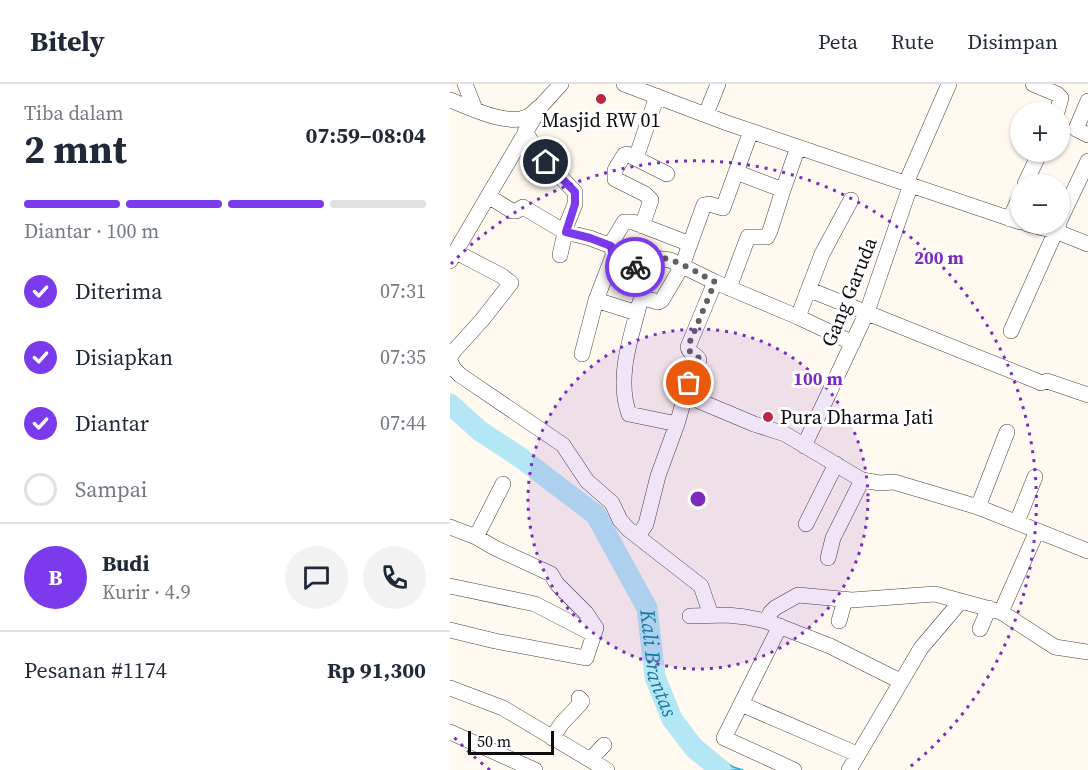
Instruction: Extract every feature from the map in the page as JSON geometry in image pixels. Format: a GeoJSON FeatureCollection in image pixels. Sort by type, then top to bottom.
{"type":"FeatureCollection","features":[{"type":"Feature","properties":{"kind":"street"},"geometry":{"type":"LineString","coordinates":[[465,84],[475,109]]}},
{"type":"Feature","properties":{"kind":"street"},"geometry":{"type":"LineString","coordinates":[[561,84],[541,106],[453,256],[502,276],[511,283],[450,359],[454,369],[460,375],[563,445],[587,481],[612,503],[620,520],[702,586],[711,615]]}},
{"type":"Feature","properties":{"kind":"street"},"geometry":{"type":"LineString","coordinates":[[624,84],[750,131],[1010,218]]}},
{"type":"Feature","properties":{"kind":"street"},"geometry":{"type":"LineString","coordinates":[[706,114],[718,84]]}},
{"type":"Feature","properties":{"kind":"street","name":"Gang Garuda"},"geometry":{"type":"LineString","coordinates":[[804,446],[867,312],[909,183],[949,84]]}},
{"type":"Feature","properties":{"kind":"street"},"geometry":{"type":"LineString","coordinates":[[1034,84],[1056,94],[1061,98],[1060,102]]}},
{"type":"Feature","properties":{"kind":"street"},"geometry":{"type":"LineString","coordinates":[[636,158],[657,96]]}},
{"type":"Feature","properties":{"kind":"street"},"geometry":{"type":"LineString","coordinates":[[450,100],[504,119],[527,116],[541,106]]}},
{"type":"Feature","properties":{"kind":"street"},"geometry":{"type":"LineString","coordinates":[[1082,132],[1088,101]]}},
{"type":"Feature","properties":{"kind":"street"},"geometry":{"type":"LineString","coordinates":[[677,424],[631,415],[627,411],[625,364],[627,348],[640,302],[644,298],[661,302],[682,266],[704,205],[723,208],[750,131]]}},
{"type":"Feature","properties":{"kind":"street"},"geometry":{"type":"LineString","coordinates":[[525,132],[546,162],[575,192],[575,204],[560,255]]}},
{"type":"Feature","properties":{"kind":"street"},"geometry":{"type":"LineString","coordinates":[[729,288],[748,237],[767,237],[770,231],[798,147]]}},
{"type":"Feature","properties":{"kind":"street"},"geometry":{"type":"LineString","coordinates":[[642,226],[651,200],[649,196],[616,180],[614,176],[624,155],[630,155],[639,162],[667,174]]}},
{"type":"Feature","properties":{"kind":"street"},"geometry":{"type":"LineString","coordinates":[[1070,199],[1088,161]]}},
{"type":"Feature","properties":{"kind":"street"},"geometry":{"type":"LineString","coordinates":[[736,172],[783,190]]}},
{"type":"Feature","properties":{"kind":"street"},"geometry":{"type":"LineString","coordinates":[[488,196],[512,211],[523,207],[566,232],[590,238],[612,251],[633,268],[661,257],[852,343]]}},
{"type":"Feature","properties":{"kind":"street"},"geometry":{"type":"LineString","coordinates":[[798,318],[819,261],[851,200]]}},
{"type":"Feature","properties":{"kind":"street"},"geometry":{"type":"LineString","coordinates":[[582,354],[596,300],[624,222],[633,222],[690,244]]}},
{"type":"Feature","properties":{"kind":"street"},"geometry":{"type":"LineString","coordinates":[[1070,233],[1088,243]]}},
{"type":"Feature","properties":{"kind":"street"},"geometry":{"type":"LineString","coordinates":[[1011,331],[1053,234]]}},
{"type":"Feature","properties":{"kind":"street"},"geometry":{"type":"LineString","coordinates":[[638,536],[646,524],[658,476],[699,360],[690,352],[689,344],[715,282]]}},
{"type":"Feature","properties":{"kind":"street"},"geometry":{"type":"LineString","coordinates":[[810,290],[1041,382],[1047,381],[1088,395]]}},
{"type":"Feature","properties":{"kind":"street"},"geometry":{"type":"LineString","coordinates":[[596,300],[638,313]]}},
{"type":"Feature","properties":{"kind":"street"},"geometry":{"type":"LineString","coordinates":[[685,395],[754,424],[785,434],[862,480],[880,483],[894,482],[978,507],[1088,551]]}},
{"type":"Feature","properties":{"kind":"street"},"geometry":{"type":"LineString","coordinates":[[978,507],[1007,432]]}},
{"type":"Feature","properties":{"kind":"street"},"geometry":{"type":"LineString","coordinates":[[807,524],[836,464]]}},
{"type":"Feature","properties":{"kind":"street"},"geometry":{"type":"LineString","coordinates":[[1017,522],[1035,477]]}},
{"type":"Feature","properties":{"kind":"street"},"geometry":{"type":"LineString","coordinates":[[828,558],[833,538],[862,480]]}},
{"type":"Feature","properties":{"kind":"street"},"geometry":{"type":"LineString","coordinates":[[476,537],[502,484]]}},
{"type":"Feature","properties":{"kind":"street"},"geometry":{"type":"LineString","coordinates":[[450,527],[476,537],[551,574],[557,584],[586,613],[596,628],[586,658],[450,630]]}},
{"type":"Feature","properties":{"kind":"street"},"geometry":{"type":"LineString","coordinates":[[980,629],[995,610],[1037,531]]}},
{"type":"Feature","properties":{"kind":"street"},"geometry":{"type":"LineString","coordinates":[[450,586],[535,604],[593,634]]}},
{"type":"Feature","properties":{"kind":"street"},"geometry":{"type":"LineString","coordinates":[[794,770],[724,738],[741,704],[773,624],[771,612],[798,595],[845,600],[935,594],[995,610],[1055,647],[1088,652]]}},
{"type":"Feature","properties":{"kind":"street"},"geometry":{"type":"LineString","coordinates":[[839,621],[845,600]]}},
{"type":"Feature","properties":{"kind":"street"},"geometry":{"type":"LineString","coordinates":[[849,770],[921,648],[962,602]]}},
{"type":"Feature","properties":{"kind":"street"},"geometry":{"type":"LineString","coordinates":[[690,616],[746,616],[773,624],[830,646],[900,681]]}},
{"type":"Feature","properties":{"kind":"street"},"geometry":{"type":"LineString","coordinates":[[450,688],[503,708],[607,770]]}},
{"type":"Feature","properties":{"kind":"street"},"geometry":{"type":"LineString","coordinates":[[552,738],[562,723],[580,704],[582,701],[579,698]]}},
{"type":"Feature","properties":{"kind":"street"},"geometry":{"type":"LineString","coordinates":[[741,704],[857,754]]}},
{"type":"Feature","properties":{"kind":"street"},"geometry":{"type":"LineString","coordinates":[[450,732],[535,770]]}},
{"type":"Feature","properties":{"kind":"street"},"geometry":{"type":"LineString","coordinates":[[591,759],[604,745]]}},
{"type":"Feature","properties":{"kind":"water"},"geometry":{"type":"Polygon","coordinates":[[[704,748],[733,767],[743,770],[709,770],[697,757],[704,748]]]}},
{"type":"Feature","properties":{"kind":"waterway","name":"Kali Brantas"},"geometry":{"type":"LineString","coordinates":[[450,404],[480,431],[521,458],[596,515],[647,608],[655,677],[672,719],[694,748],[721,770]]}},
{"type":"Feature","properties":{"kind":"way so far"},"geometry":{"type":"LineString","coordinates":[[635,267],[661,257],[715,282],[688,347],[690,352],[699,358],[689,383]]}},
{"type":"Feature","properties":{"kind":"place","name":"Masjid RW 01"},"geometry":{"type":"Point","coordinates":[601,99]}},
{"type":"Feature","properties":{"kind":"place","name":"Pura Dharma Jati"},"geometry":{"type":"Point","coordinates":[768,417]}},
{"type":"Feature","properties":{"kind":"route"},"geometry":{"type":"LineString","coordinates":[[546,162],[575,192],[575,204],[566,232],[611,246],[613,256],[628,266],[635,267]]}}]}
